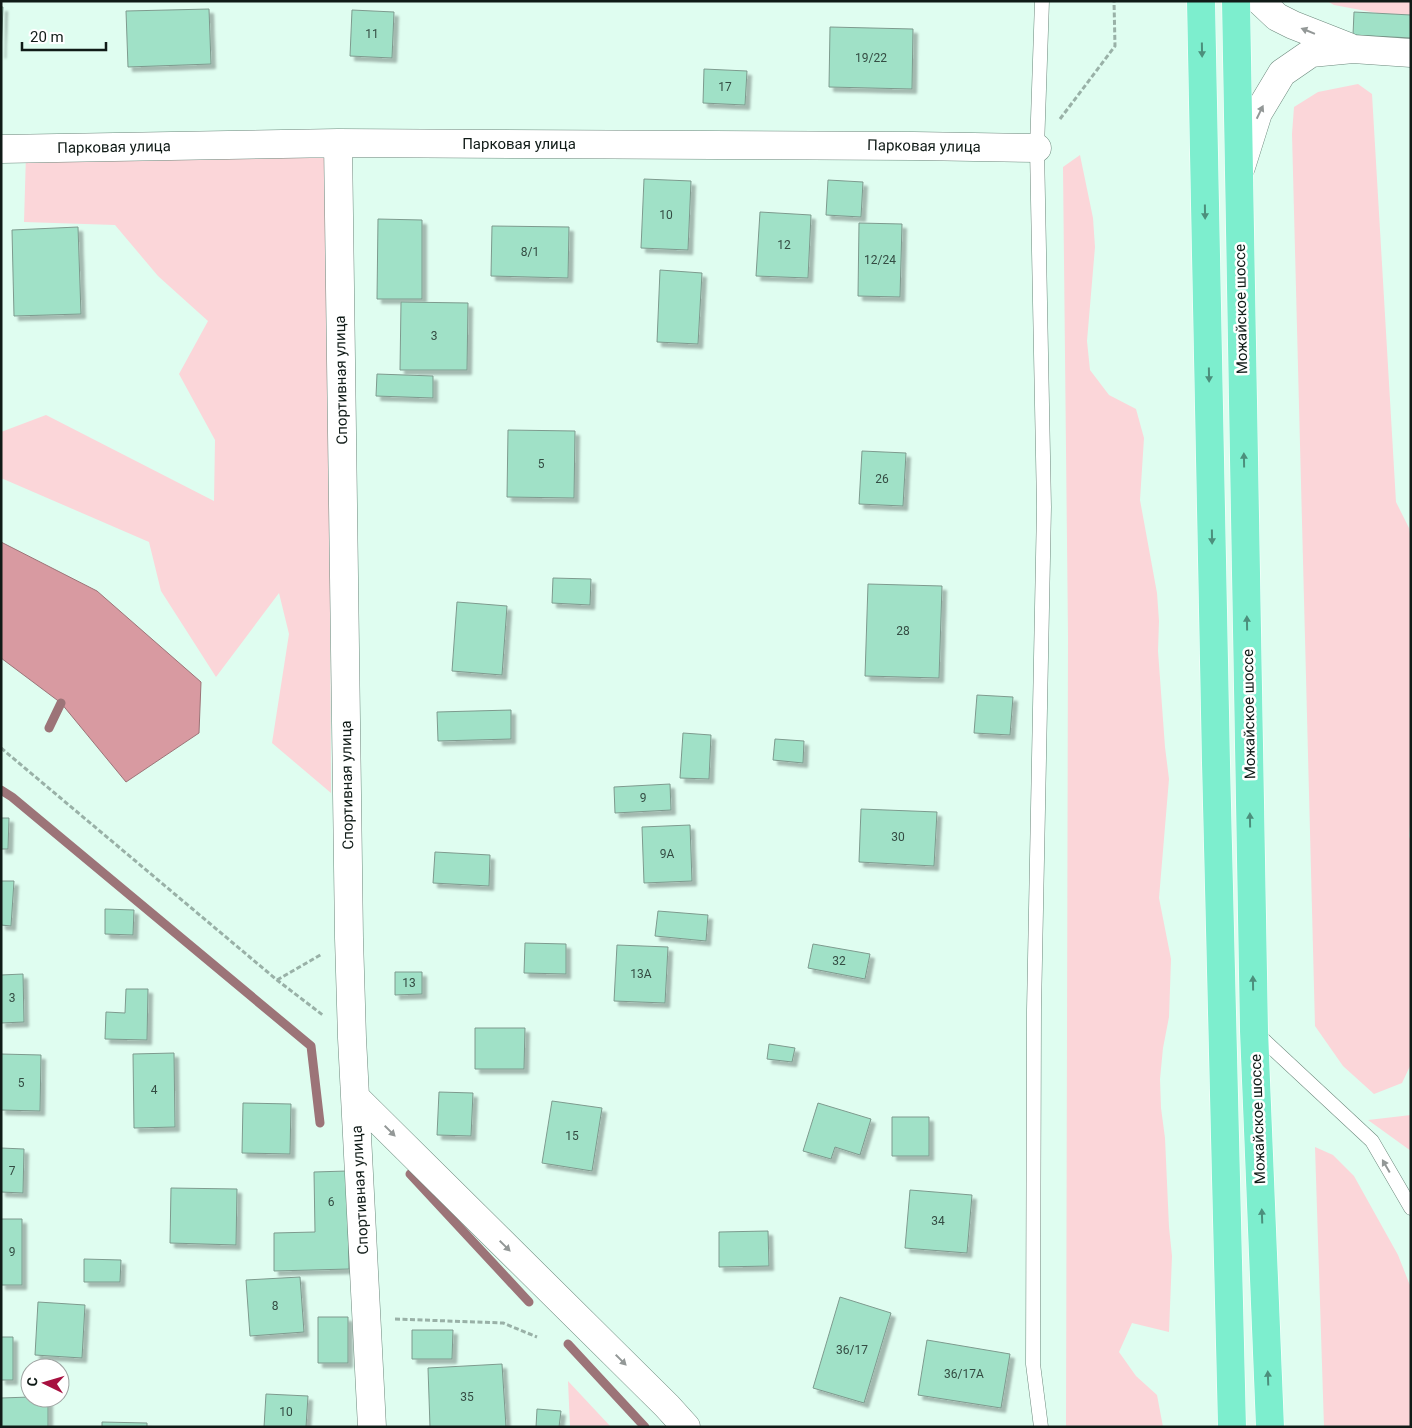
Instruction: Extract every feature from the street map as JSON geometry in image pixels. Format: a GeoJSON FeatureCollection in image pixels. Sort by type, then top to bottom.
{"type":"FeatureCollection","features":[{"type":"Feature","properties":{"kind":"main road"},"geometry":{"type":"LineString","coordinates":[[1201,1],[1232,1427]]}},
{"type":"Feature","properties":{"kind":"main road","name":"Можайское шоссе"},"geometry":{"type":"LineString","coordinates":[[1236,1],[1254,1031],[1270,1427]]}},
{"type":"Feature","properties":{"kind":"street"},"geometry":{"type":"LineString","coordinates":[[1260,1],[1277,17],[1353,49]]}},
{"type":"Feature","properties":{"kind":"street"},"geometry":{"type":"LineString","coordinates":[[1239,174],[1258,113],[1282,73],[1311,53],[1353,49],[1411,54]]}},
{"type":"Feature","properties":{"kind":"street","name":"Парковая улица"},"geometry":{"type":"LineString","coordinates":[[1,149],[338,143],[1037,148]]}},
{"type":"Feature","properties":{"kind":"street","name":"Спортивная улица"},"geometry":{"type":"LineString","coordinates":[[338,143],[349,938],[352,1038],[372,1427]]}},
{"type":"Feature","properties":{"kind":"street"},"geometry":{"type":"LineString","coordinates":[[355,1097],[686,1427]]}},
{"type":"Feature","properties":{"kind":"lane"},"geometry":{"type":"LineString","coordinates":[[1041,1427],[1033,1364],[1034,1010],[1044,507],[1037,148],[1042,1]]}},
{"type":"Feature","properties":{"kind":"lane"},"geometry":{"type":"LineString","coordinates":[[1254,1031],[1372,1141],[1411,1208]]}},
{"type":"Feature","properties":{"kind":"path"},"geometry":{"type":"LineString","coordinates":[[1037,148],[1115,46],[1114,1]]}},
{"type":"Feature","properties":{"kind":"path"},"geometry":{"type":"LineString","coordinates":[[1,748],[277,980],[352,1038]]}},
{"type":"Feature","properties":{"kind":"path"},"geometry":{"type":"LineString","coordinates":[[277,980],[349,938]]}},
{"type":"Feature","properties":{"kind":"path"},"geometry":{"type":"LineString","coordinates":[[367,1318],[503,1323],[537,1337]]}},
{"type":"Feature","properties":{"kind":"shaded area"},"geometry":{"type":"Polygon","coordinates":[[[1327,1],[1411,1],[1411,17],[1393,16],[1334,5],[1327,1]]]}},
{"type":"Feature","properties":{"kind":"shaded area"},"geometry":{"type":"Polygon","coordinates":[[[1358,84],[1372,94],[1396,502],[1409,528],[1411,539],[1411,813],[1409,836],[1411,842],[1411,1064],[1402,1083],[1374,1094],[1343,1066],[1315,1026],[1292,134],[1294,107],[1318,92],[1358,84]]]}},
{"type":"Feature","properties":{"kind":"shaded area"},"geometry":{"type":"Polygon","coordinates":[[[328,146],[331,793],[272,743],[289,634],[279,593],[216,677],[161,591],[149,542],[1,478],[1,432],[46,415],[214,501],[215,440],[179,374],[208,321],[158,276],[115,225],[24,222],[26,154],[328,146]]]}},
{"type":"Feature","properties":{"kind":"shaded area"},"geometry":{"type":"Polygon","coordinates":[[[1080,155],[1093,218],[1095,247],[1087,341],[1090,370],[1109,395],[1136,409],[1144,438],[1140,500],[1157,593],[1159,621],[1158,651],[1169,779],[1159,898],[1171,959],[1169,1017],[1160,1079],[1172,1256],[1169,1332],[1132,1323],[1119,1352],[1136,1376],[1157,1395],[1163,1427],[1066,1427],[1068,636],[1063,167],[1080,155]]]}},
{"type":"Feature","properties":{"kind":"shaded area"},"geometry":{"type":"Polygon","coordinates":[[[1,542],[97,591],[201,682],[199,733],[126,782],[61,703],[1,658],[1,542]]]}},
{"type":"Feature","properties":{"kind":"shaded area"},"geometry":{"type":"Polygon","coordinates":[[[1411,1115],[1411,1151],[1368,1120],[1411,1115]]]}},
{"type":"Feature","properties":{"kind":"shaded area"},"geometry":{"type":"Polygon","coordinates":[[[1315,1147],[1333,1155],[1354,1176],[1398,1255],[1411,1288],[1411,1427],[1324,1427],[1315,1147]]]}},
{"type":"Feature","properties":{"kind":"shaded area"},"geometry":{"type":"Polygon","coordinates":[[[568,1381],[611,1427],[570,1427],[568,1381]]]}},
{"type":"Feature","properties":{"kind":"building"},"geometry":{"type":"Polygon","coordinates":[[[1,7],[3,7],[1,54],[1,7]]]}},
{"type":"Feature","properties":{"kind":"building"},"geometry":{"type":"Polygon","coordinates":[[[209,9],[211,64],[128,67],[126,11],[209,9]]]}},
{"type":"Feature","properties":{"kind":"building"},"geometry":{"type":"Polygon","coordinates":[[[352,10],[394,12],[392,58],[350,56],[352,10]]]}},
{"type":"Feature","properties":{"kind":"building"},"geometry":{"type":"Polygon","coordinates":[[[1354,12],[1411,15],[1411,38],[1353,35],[1354,12]]]}},
{"type":"Feature","properties":{"kind":"building"},"geometry":{"type":"Polygon","coordinates":[[[830,27],[913,29],[912,89],[829,87],[830,27]]]}},
{"type":"Feature","properties":{"kind":"building"},"geometry":{"type":"Polygon","coordinates":[[[704,69],[747,71],[745,105],[703,103],[704,69]]]}},
{"type":"Feature","properties":{"kind":"building"},"geometry":{"type":"Polygon","coordinates":[[[644,179],[691,181],[688,250],[641,248],[644,179]]]}},
{"type":"Feature","properties":{"kind":"building"},"geometry":{"type":"Polygon","coordinates":[[[828,180],[863,182],[861,217],[826,215],[828,180]]]}},
{"type":"Feature","properties":{"kind":"building"},"geometry":{"type":"Polygon","coordinates":[[[760,212],[811,215],[808,278],[756,276],[760,212]]]}},
{"type":"Feature","properties":{"kind":"building"},"geometry":{"type":"Polygon","coordinates":[[[378,219],[422,220],[422,299],[377,299],[378,219]]]}},
{"type":"Feature","properties":{"kind":"building"},"geometry":{"type":"Polygon","coordinates":[[[859,223],[902,224],[900,297],[858,296],[859,223]]]}},
{"type":"Feature","properties":{"kind":"building"},"geometry":{"type":"Polygon","coordinates":[[[492,226],[569,227],[568,278],[491,276],[492,226]]]}},
{"type":"Feature","properties":{"kind":"building"},"geometry":{"type":"Polygon","coordinates":[[[78,227],[81,314],[14,316],[12,230],[78,227]]]}},
{"type":"Feature","properties":{"kind":"building"},"geometry":{"type":"Polygon","coordinates":[[[660,270],[702,273],[698,344],[657,342],[660,270]]]}},
{"type":"Feature","properties":{"kind":"building"},"geometry":{"type":"Polygon","coordinates":[[[401,302],[468,303],[467,370],[400,370],[401,302]]]}},
{"type":"Feature","properties":{"kind":"building"},"geometry":{"type":"Polygon","coordinates":[[[377,374],[433,376],[433,398],[376,396],[377,374]]]}},
{"type":"Feature","properties":{"kind":"building"},"geometry":{"type":"Polygon","coordinates":[[[508,430],[575,431],[574,498],[507,497],[508,430]]]}},
{"type":"Feature","properties":{"kind":"building"},"geometry":{"type":"Polygon","coordinates":[[[862,451],[906,453],[903,506],[859,504],[862,451]]]}},
{"type":"Feature","properties":{"kind":"building"},"geometry":{"type":"Polygon","coordinates":[[[553,578],[591,579],[590,605],[552,603],[553,578]]]}},
{"type":"Feature","properties":{"kind":"building"},"geometry":{"type":"Polygon","coordinates":[[[868,584],[942,586],[939,678],[865,676],[868,584]]]}},
{"type":"Feature","properties":{"kind":"building"},"geometry":{"type":"Polygon","coordinates":[[[457,602],[507,606],[502,675],[452,671],[457,602]]]}},
{"type":"Feature","properties":{"kind":"building"},"geometry":{"type":"Polygon","coordinates":[[[977,695],[1013,697],[1010,735],[974,733],[977,695]]]}},
{"type":"Feature","properties":{"kind":"building"},"geometry":{"type":"Polygon","coordinates":[[[511,710],[511,739],[438,741],[437,712],[511,710]]]}},
{"type":"Feature","properties":{"kind":"building"},"geometry":{"type":"Polygon","coordinates":[[[683,733],[711,735],[709,779],[680,778],[683,733]]]}},
{"type":"Feature","properties":{"kind":"building"},"geometry":{"type":"Polygon","coordinates":[[[775,739],[804,741],[803,763],[773,760],[775,739]]]}},
{"type":"Feature","properties":{"kind":"building"},"geometry":{"type":"Polygon","coordinates":[[[670,784],[671,810],[615,813],[614,787],[670,784]]]}},
{"type":"Feature","properties":{"kind":"building"},"geometry":{"type":"Polygon","coordinates":[[[861,809],[937,812],[934,866],[859,862],[861,809]]]}},
{"type":"Feature","properties":{"kind":"building"},"geometry":{"type":"Polygon","coordinates":[[[1,818],[9,818],[8,849],[1,849],[1,818]]]}},
{"type":"Feature","properties":{"kind":"building"},"geometry":{"type":"Polygon","coordinates":[[[690,825],[692,881],[644,883],[642,827],[690,825]]]}},
{"type":"Feature","properties":{"kind":"building"},"geometry":{"type":"Polygon","coordinates":[[[435,852],[490,855],[489,886],[433,883],[435,852]]]}},
{"type":"Feature","properties":{"kind":"building"},"geometry":{"type":"Polygon","coordinates":[[[1,881],[14,881],[11,926],[1,925],[1,881]]]}},
{"type":"Feature","properties":{"kind":"building"},"geometry":{"type":"Polygon","coordinates":[[[105,909],[134,910],[133,935],[105,934],[105,909]]]}},
{"type":"Feature","properties":{"kind":"building"},"geometry":{"type":"Polygon","coordinates":[[[658,911],[708,915],[706,941],[655,936],[658,911]]]}},
{"type":"Feature","properties":{"kind":"building"},"geometry":{"type":"Polygon","coordinates":[[[525,943],[566,944],[566,974],[524,973],[525,943]]]}},
{"type":"Feature","properties":{"kind":"building"},"geometry":{"type":"Polygon","coordinates":[[[813,944],[870,954],[865,979],[808,968],[813,944]]]}},
{"type":"Feature","properties":{"kind":"building"},"geometry":{"type":"Polygon","coordinates":[[[617,945],[668,947],[665,1003],[614,1001],[617,945]]]}},
{"type":"Feature","properties":{"kind":"building"},"geometry":{"type":"Polygon","coordinates":[[[395,972],[422,972],[422,994],[395,995],[395,972]]]}},
{"type":"Feature","properties":{"kind":"building"},"geometry":{"type":"Polygon","coordinates":[[[23,974],[24,1022],[1,1023],[1,975],[23,974]]]}},
{"type":"Feature","properties":{"kind":"building"},"geometry":{"type":"Polygon","coordinates":[[[126,989],[148,989],[147,1040],[105,1039],[106,1012],[125,1013],[126,989]]]}},
{"type":"Feature","properties":{"kind":"building"},"geometry":{"type":"Polygon","coordinates":[[[475,1028],[525,1028],[524,1069],[475,1069],[475,1028]]]}},
{"type":"Feature","properties":{"kind":"building"},"geometry":{"type":"Polygon","coordinates":[[[769,1044],[795,1048],[792,1062],[767,1059],[769,1044]]]}},
{"type":"Feature","properties":{"kind":"building"},"geometry":{"type":"Polygon","coordinates":[[[174,1053],[175,1127],[134,1128],[133,1054],[174,1053]]]}},
{"type":"Feature","properties":{"kind":"building"},"geometry":{"type":"Polygon","coordinates":[[[1,1054],[41,1055],[40,1111],[1,1110],[1,1054]]]}},
{"type":"Feature","properties":{"kind":"building"},"geometry":{"type":"Polygon","coordinates":[[[439,1092],[473,1093],[471,1136],[437,1135],[439,1092]]]}},
{"type":"Feature","properties":{"kind":"building"},"geometry":{"type":"Polygon","coordinates":[[[552,1101],[602,1108],[592,1171],[542,1163],[552,1101]]]}},
{"type":"Feature","properties":{"kind":"building"},"geometry":{"type":"Polygon","coordinates":[[[243,1103],[291,1104],[290,1154],[242,1153],[243,1103]]]}},
{"type":"Feature","properties":{"kind":"building"},"geometry":{"type":"Polygon","coordinates":[[[818,1103],[871,1119],[860,1155],[835,1147],[831,1159],[803,1151],[818,1103]]]}},
{"type":"Feature","properties":{"kind":"building"},"geometry":{"type":"Polygon","coordinates":[[[892,1117],[929,1117],[929,1156],[892,1156],[892,1117]]]}},
{"type":"Feature","properties":{"kind":"building"},"geometry":{"type":"Polygon","coordinates":[[[1,1148],[24,1149],[23,1193],[1,1192],[1,1148]]]}},
{"type":"Feature","properties":{"kind":"building"},"geometry":{"type":"Polygon","coordinates":[[[347,1171],[349,1269],[274,1271],[274,1233],[315,1232],[314,1172],[347,1171]]]}},
{"type":"Feature","properties":{"kind":"building"},"geometry":{"type":"Polygon","coordinates":[[[171,1188],[237,1189],[236,1245],[170,1243],[171,1188]]]}},
{"type":"Feature","properties":{"kind":"building"},"geometry":{"type":"Polygon","coordinates":[[[910,1190],[972,1195],[967,1253],[905,1248],[910,1190]]]}},
{"type":"Feature","properties":{"kind":"building"},"geometry":{"type":"Polygon","coordinates":[[[1,1219],[22,1219],[22,1285],[1,1285],[1,1219]]]}},
{"type":"Feature","properties":{"kind":"building"},"geometry":{"type":"Polygon","coordinates":[[[768,1231],[769,1266],[719,1267],[719,1232],[768,1231]]]}},
{"type":"Feature","properties":{"kind":"building"},"geometry":{"type":"Polygon","coordinates":[[[84,1259],[121,1260],[120,1282],[84,1282],[84,1259]]]}},
{"type":"Feature","properties":{"kind":"building"},"geometry":{"type":"Polygon","coordinates":[[[300,1277],[304,1332],[250,1336],[246,1280],[300,1277]]]}},
{"type":"Feature","properties":{"kind":"building"},"geometry":{"type":"Polygon","coordinates":[[[840,1297],[891,1313],[864,1403],[813,1388],[840,1297]]]}},
{"type":"Feature","properties":{"kind":"building"},"geometry":{"type":"Polygon","coordinates":[[[38,1302],[85,1305],[82,1358],[35,1355],[38,1302]]]}},
{"type":"Feature","properties":{"kind":"building"},"geometry":{"type":"Polygon","coordinates":[[[318,1317],[348,1317],[348,1363],[318,1363],[318,1317]]]}},
{"type":"Feature","properties":{"kind":"building"},"geometry":{"type":"Polygon","coordinates":[[[412,1330],[453,1330],[452,1359],[412,1359],[412,1330]]]}},
{"type":"Feature","properties":{"kind":"building"},"geometry":{"type":"Polygon","coordinates":[[[1,1337],[13,1337],[13,1380],[1,1380],[1,1337]]]}},
{"type":"Feature","properties":{"kind":"building"},"geometry":{"type":"Polygon","coordinates":[[[927,1340],[1010,1354],[1001,1408],[918,1395],[927,1340]]]}},
{"type":"Feature","properties":{"kind":"building"},"geometry":{"type":"Polygon","coordinates":[[[502,1364],[506,1427],[430,1427],[428,1368],[502,1364]]]}},
{"type":"Feature","properties":{"kind":"building"},"geometry":{"type":"Polygon","coordinates":[[[266,1394],[308,1396],[306,1427],[264,1427],[266,1394]]]}},
{"type":"Feature","properties":{"kind":"building"},"geometry":{"type":"Polygon","coordinates":[[[20,1397],[20,1408],[48,1408],[48,1427],[1,1427],[1,1398],[20,1397]]]}},
{"type":"Feature","properties":{"kind":"building"},"geometry":{"type":"Polygon","coordinates":[[[537,1409],[561,1411],[559,1427],[536,1427],[537,1409]]]}},
{"type":"Feature","properties":{"kind":"building"},"geometry":{"type":"Polygon","coordinates":[[[102,1422],[147,1423],[147,1427],[102,1427],[102,1422]]]}},
{"type":"Feature","properties":{"kind":"waterway"},"geometry":{"type":"LineString","coordinates":[[49,728],[61,703]]}},
{"type":"Feature","properties":{"kind":"waterway"},"geometry":{"type":"LineString","coordinates":[[1,790],[12,797],[311,1046],[320,1123]]}},
{"type":"Feature","properties":{"kind":"waterway"},"geometry":{"type":"LineString","coordinates":[[410,1174],[529,1302]]}},
{"type":"Feature","properties":{"kind":"waterway"},"geometry":{"type":"LineString","coordinates":[[568,1344],[645,1427]]}}]}
